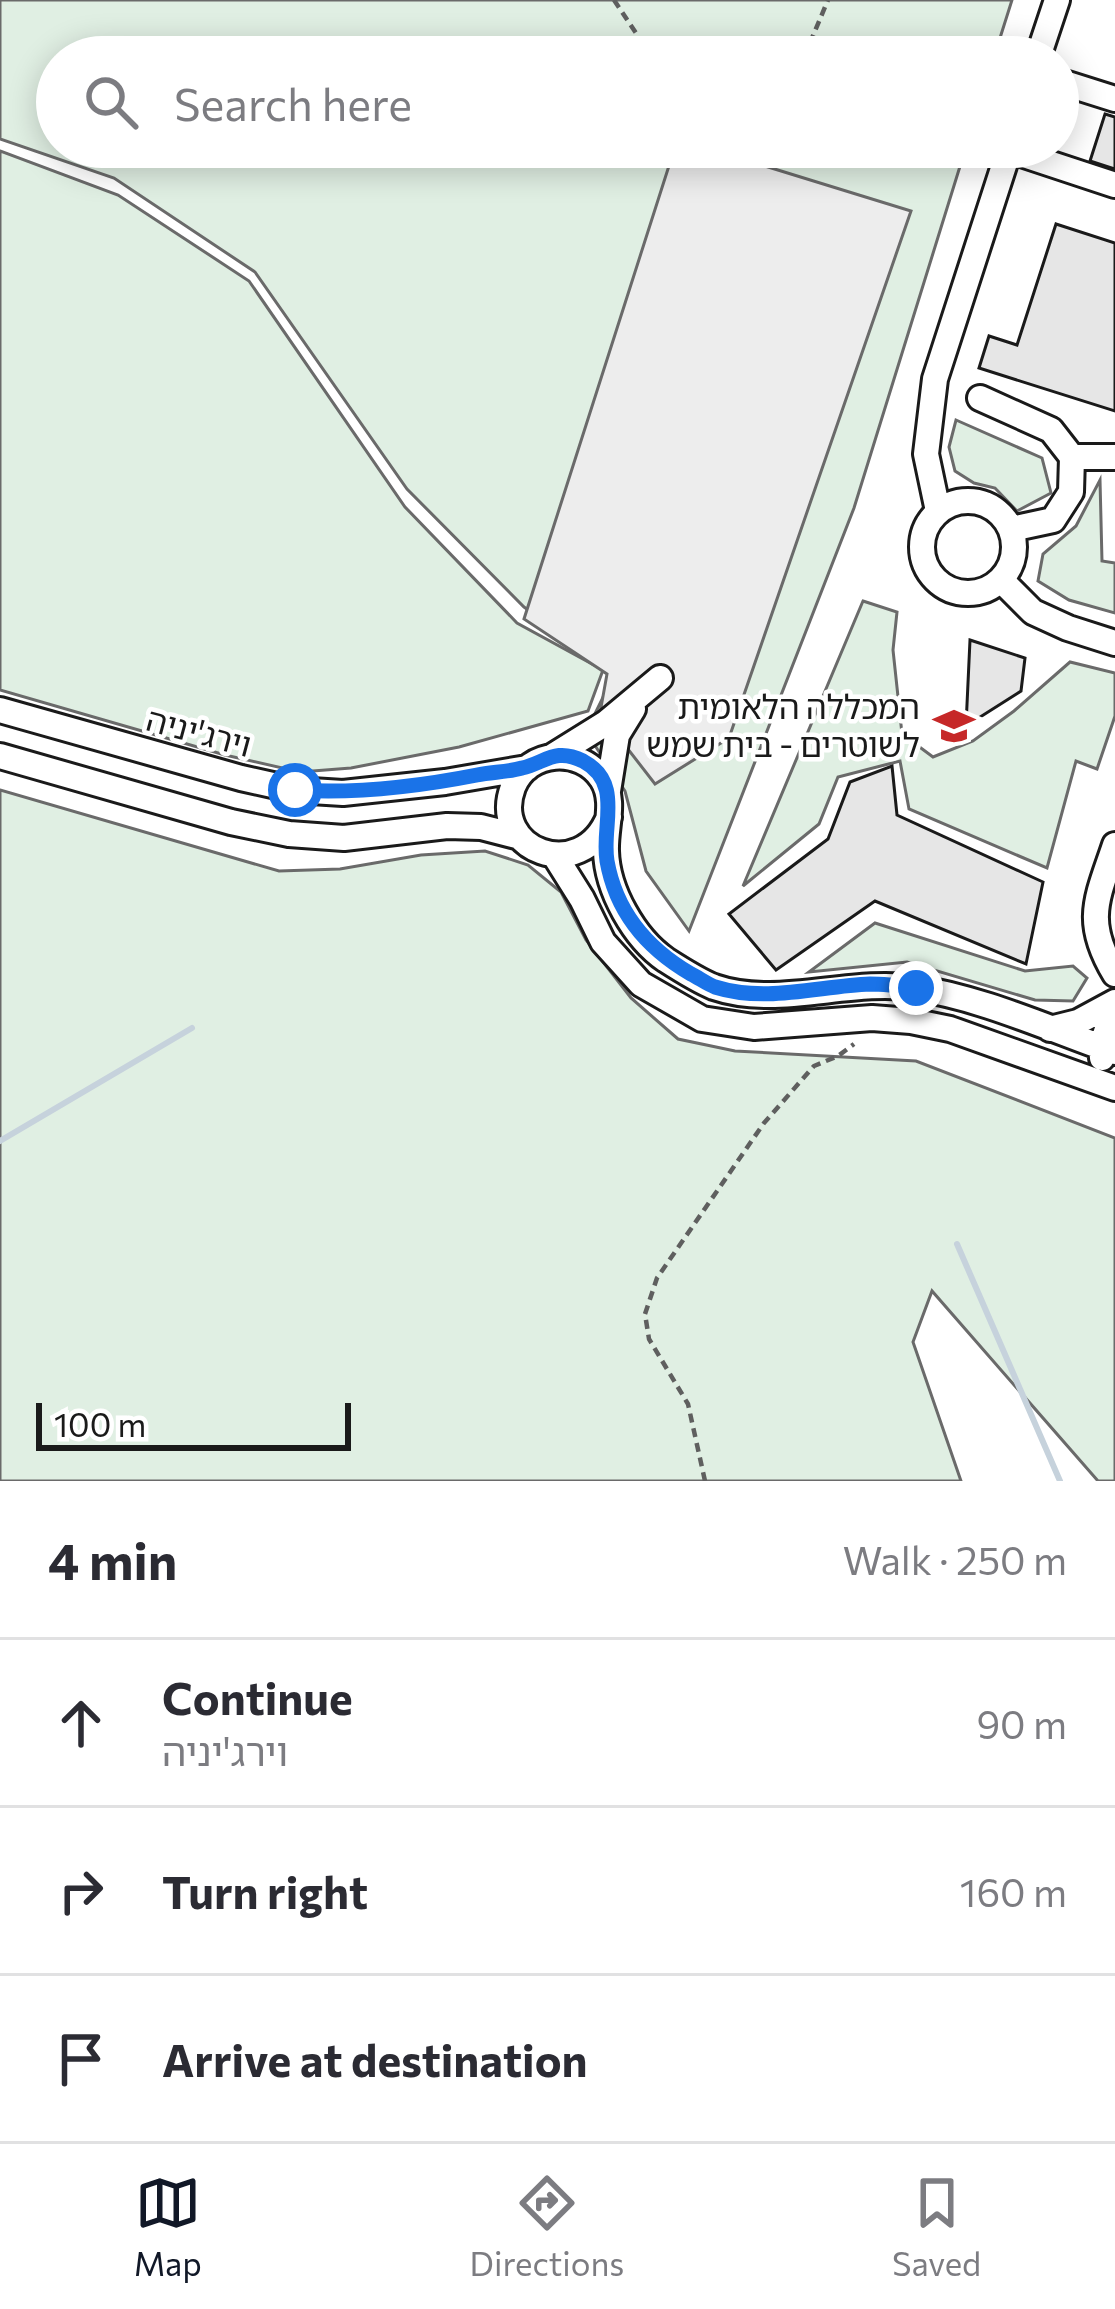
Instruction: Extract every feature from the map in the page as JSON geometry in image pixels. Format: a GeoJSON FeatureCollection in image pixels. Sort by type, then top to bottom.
{"type":"FeatureCollection","features":[{"type":"Feature","properties":{"kind":"street"},"geometry":{"type":"LineString","coordinates":[[1045,36],[1057,0]]}},
{"type":"Feature","properties":{"kind":"street"},"geometry":{"type":"LineString","coordinates":[[1079,88],[1115,99]]}},
{"type":"Feature","properties":{"kind":"street"},"geometry":{"type":"LineString","coordinates":[[938,511],[926,454],[935,379],[1003,168]]}},
{"type":"Feature","properties":{"kind":"street"},"geometry":{"type":"LineString","coordinates":[[1068,168],[1115,184]]}},
{"type":"Feature","properties":{"kind":"street"},"geometry":{"type":"LineString","coordinates":[[980,398],[1051,430],[1072,457],[1071,492],[1053,520],[1011,530]]}},
{"type":"Feature","properties":{"kind":"street"},"geometry":{"type":"LineString","coordinates":[[1072,457],[1115,457]]}},
{"type":"Feature","properties":{"kind":"street"},"geometry":{"type":"LineString","coordinates":[[974,501],[989,506],[1011,530],[1010,567],[1000,580],[978,592],[946,588],[933,578],[922,555],[928,524],[952,503],[974,501]]}},
{"type":"Feature","properties":{"kind":"street"},"geometry":{"type":"LineString","coordinates":[[1000,580],[1033,612],[1115,643]]}},
{"type":"Feature","properties":{"kind":"street"},"geometry":{"type":"LineString","coordinates":[[553,756],[605,723],[653,684],[617,735],[606,856],[631,923],[663,958],[714,987],[756,994],[872,984],[916,988],[959,998],[1108,1050]]}},
{"type":"Feature","properties":{"kind":"street","name":"וירג'יניה"},"geometry":{"type":"LineString","coordinates":[[0,710],[295,790],[343,793],[527,768]]}},
{"type":"Feature","properties":{"kind":"street"},"geometry":{"type":"LineString","coordinates":[[553,756],[568,756],[594,769],[608,804],[594,842],[569,855],[555,856],[530,846],[512,824],[509,808],[517,779],[539,760],[553,756]]}},
{"type":"Feature","properties":{"kind":"street"},"geometry":{"type":"LineString","coordinates":[[0,757],[290,834],[344,838],[447,826],[481,827],[520,837]]}},
{"type":"Feature","properties":{"kind":"street"},"geometry":{"type":"LineString","coordinates":[[1115,845],[1094,923],[1115,974]]}},
{"type":"Feature","properties":{"kind":"street"},"geometry":{"type":"LineString","coordinates":[[555,856],[603,942],[641,984],[702,1018],[754,1027],[872,1018],[911,1021],[950,1029],[1112,1083],[1108,1050],[1115,1003]]}},
{"type":"Feature","properties":{"kind":"street"},"geometry":{"type":"LineString","coordinates":[[1050,1029],[1078,1022],[1115,1003]]}},
{"type":"Feature","properties":{"kind":"path"},"geometry":{"type":"LineString","coordinates":[[614,0],[638,36]]}},
{"type":"Feature","properties":{"kind":"path"},"geometry":{"type":"LineString","coordinates":[[813,36],[828,0]]}},
{"type":"Feature","properties":{"kind":"path"},"geometry":{"type":"LineString","coordinates":[[705,1481],[688,1403],[649,1340],[645,1314],[656,1278],[764,1123],[814,1066],[857,1041],[872,1018]]}},
{"type":"Feature","properties":{"kind":"green space"},"geometry":{"type":"Polygon","coordinates":[[[0,0],[1012,0],[1001,36],[36,36],[36,151],[0,139],[0,0]]]}},
{"type":"Feature","properties":{"kind":"green space"},"geometry":{"type":"Polygon","coordinates":[[[0,151],[118,195],[249,281],[405,507],[517,623],[603,670],[588,711],[459,747],[351,768],[300,772],[0,690],[0,151]]]}},
{"type":"Feature","properties":{"kind":"green space"},"geometry":{"type":"Polygon","coordinates":[[[85,168],[959,168],[854,508],[689,931],[646,871],[625,791],[586,732],[616,671],[524,607],[407,489],[255,272],[114,178],[85,168]]]}},
{"type":"Feature","properties":{"kind":"green space"},"geometry":{"type":"Polygon","coordinates":[[[956,420],[1042,458],[1051,493],[1017,511],[995,488],[974,483],[955,471],[949,447],[956,420]]]}},
{"type":"Feature","properties":{"kind":"green space"},"geometry":{"type":"Polygon","coordinates":[[[1100,480],[1102,561],[1115,563],[1115,613],[1069,600],[1038,581],[1043,554],[1076,526],[1100,480]]]}},
{"type":"Feature","properties":{"kind":"green space"},"geometry":{"type":"Polygon","coordinates":[[[863,601],[897,612],[893,650],[902,734],[933,757],[973,741],[1070,662],[1115,673],[1115,716],[1097,769],[1076,761],[1047,868],[909,809],[900,761],[838,777],[819,824],[743,886],[863,601]]]}},
{"type":"Feature","properties":{"kind":"green space"},"geometry":{"type":"Polygon","coordinates":[[[0,790],[279,871],[340,869],[421,855],[485,851],[528,865],[561,892],[586,940],[631,998],[678,1039],[735,1051],[916,1061],[1115,1138],[1115,1481],[1098,1481],[932,1291],[913,1342],[961,1481],[0,1481],[0,790]]]}},
{"type":"Feature","properties":{"kind":"green space"},"geometry":{"type":"Polygon","coordinates":[[[875,923],[1025,971],[1073,966],[1087,978],[1073,1001],[1035,1000],[907,962],[809,972],[875,923]]]}},
{"type":"Feature","properties":{"kind":"shaded area"},"geometry":{"type":"Polygon","coordinates":[[[668,168],[771,168],[911,211],[729,738],[655,784],[600,713],[607,674],[524,619],[668,168]]]}},
{"type":"Feature","properties":{"kind":"building"},"geometry":{"type":"Polygon","coordinates":[[[1105,114],[1115,117],[1115,169],[1090,161],[1105,114]]]}},
{"type":"Feature","properties":{"kind":"building"},"geometry":{"type":"Polygon","coordinates":[[[1056,224],[1115,243],[1115,411],[979,368],[989,336],[1017,345],[1056,224]]]}},
{"type":"Feature","properties":{"kind":"building"},"geometry":{"type":"Polygon","coordinates":[[[970,640],[1025,658],[1021,691],[966,726],[970,640]]]}},
{"type":"Feature","properties":{"kind":"building"},"geometry":{"type":"Polygon","coordinates":[[[892,766],[897,815],[1043,882],[1026,964],[875,901],[776,970],[729,914],[828,839],[850,782],[892,766]]]}},
{"type":"Feature","properties":{"kind":"waterway"},"geometry":{"type":"LineString","coordinates":[[0,1141],[192,1028]]}},
{"type":"Feature","properties":{"kind":"waterway"},"geometry":{"type":"LineString","coordinates":[[957,1244],[1060,1481]]}},
{"type":"Feature","properties":{"kind":"place","name":"המכללה הלאומית לשוטרים - בית שמש"},"geometry":{"type":"Point","coordinates":[954,726]}},
{"type":"Feature","properties":{"kind":"route"},"geometry":{"type":"LineString","coordinates":[[295,790],[343,793],[445,782],[568,756],[594,769],[608,791],[606,856],[614,887],[631,923],[663,958],[714,987],[756,994],[872,984],[916,988]]}}]}
